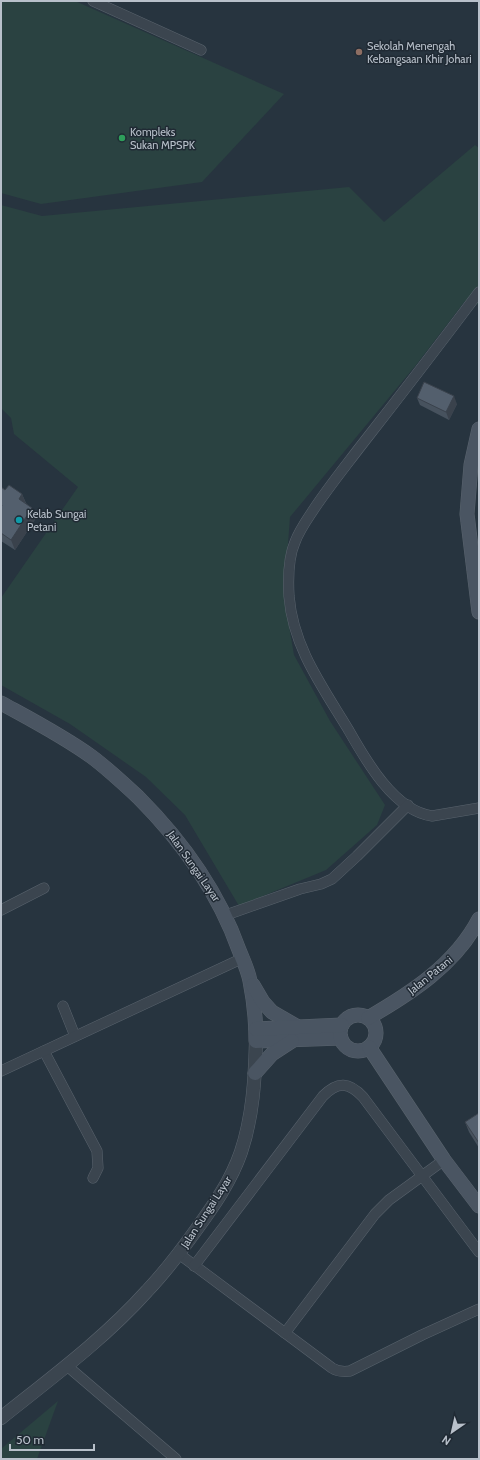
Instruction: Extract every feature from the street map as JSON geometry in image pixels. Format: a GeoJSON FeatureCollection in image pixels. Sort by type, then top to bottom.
{"type":"FeatureCollection","features":[{"type":"Feature","properties":{"kind":"main road"},"geometry":{"type":"LineString","coordinates":[[479,429],[471,464],[468,514],[479,612]]}},
{"type":"Feature","properties":{"kind":"main road","name":"Jalan Sungai Layar"},"geometry":{"type":"LineString","coordinates":[[1,703],[56,733],[93,758],[126,786],[158,817],[180,844],[203,875],[226,915],[250,980],[256,1035]]}},
{"type":"Feature","properties":{"kind":"main road","name":"Jalan Patani"},"geometry":{"type":"LineString","coordinates":[[368,1018],[419,986],[445,964],[465,942],[479,919]]}},
{"type":"Feature","properties":{"kind":"main road"},"geometry":{"type":"LineString","coordinates":[[250,980],[263,1002],[296,1033]]}},
{"type":"Feature","properties":{"kind":"main road"},"geometry":{"type":"LineString","coordinates":[[355,1015],[368,1018],[373,1023],[376,1034],[374,1042],[369,1047],[363,1050],[353,1050],[347,1046],[342,1032],[348,1018],[355,1015]]}},
{"type":"Feature","properties":{"kind":"main road"},"geometry":{"type":"LineString","coordinates":[[256,1035],[342,1032]]}},
{"type":"Feature","properties":{"kind":"main road"},"geometry":{"type":"LineString","coordinates":[[255,1073],[272,1054],[296,1033]]}},
{"type":"Feature","properties":{"kind":"main road"},"geometry":{"type":"LineString","coordinates":[[369,1047],[444,1160],[479,1206]]}},
{"type":"Feature","properties":{"kind":"street"},"geometry":{"type":"LineString","coordinates":[[93,1],[201,50]]}},
{"type":"Feature","properties":{"kind":"street"},"geometry":{"type":"LineString","coordinates":[[479,292],[320,501],[299,532],[294,544],[290,561],[289,595],[300,644],[310,667],[369,765],[385,785],[408,806],[424,815],[432,816],[479,808]]}},
{"type":"Feature","properties":{"kind":"street"},"geometry":{"type":"LineString","coordinates":[[226,915],[332,879],[408,806]]}},
{"type":"Feature","properties":{"kind":"street"},"geometry":{"type":"LineString","coordinates":[[1,910],[44,888]]}},
{"type":"Feature","properties":{"kind":"street"},"geometry":{"type":"LineString","coordinates":[[1,1071],[243,958]]}},
{"type":"Feature","properties":{"kind":"street"},"geometry":{"type":"LineString","coordinates":[[63,1006],[75,1036]]}},
{"type":"Feature","properties":{"kind":"street","name":"Jalan Sungai Layar"},"geometry":{"type":"LineString","coordinates":[[1,1418],[66,1365],[133,1306],[179,1254],[206,1215],[228,1181],[240,1153],[248,1127],[255,1073],[256,1035]]}},
{"type":"Feature","properties":{"kind":"street"},"geometry":{"type":"LineString","coordinates":[[44,1051],[97,1151],[98,1168],[93,1178]]}},
{"type":"Feature","properties":{"kind":"street"},"geometry":{"type":"LineString","coordinates":[[194,1266],[323,1096],[341,1085],[347,1085],[356,1089],[390,1131],[479,1252]]}},
{"type":"Feature","properties":{"kind":"street"},"geometry":{"type":"LineString","coordinates":[[285,1333],[374,1214],[389,1200],[423,1177],[444,1160]]}},
{"type":"Feature","properties":{"kind":"street"},"geometry":{"type":"LineString","coordinates":[[179,1254],[336,1371],[350,1371],[422,1335],[479,1309]]}},
{"type":"Feature","properties":{"kind":"street"},"geometry":{"type":"LineString","coordinates":[[66,1365],[174,1458]]}},
{"type":"Feature","properties":{"kind":"green space","name":"Kompleks Sukan MPSPK"},"geometry":{"type":"Polygon","coordinates":[[[1,1],[75,1],[284,94],[202,182],[41,204],[1,193],[1,1]]]}},
{"type":"Feature","properties":{"kind":"green space"},"geometry":{"type":"Polygon","coordinates":[[[475,145],[479,148],[479,305],[465,301],[416,365],[290,517],[284,597],[294,655],[330,721],[385,805],[377,825],[326,870],[239,906],[185,815],[146,777],[70,724],[1,685],[1,598],[78,487],[14,434],[11,418],[1,408],[1,205],[42,216],[349,187],[384,222],[475,145]]]}},
{"type":"Feature","properties":{"kind":"green space"},"geometry":{"type":"Polygon","coordinates":[[[58,1401],[37,1459],[1,1459],[1,1449],[58,1401]]]}},
{"type":"Feature","properties":{"kind":"building"},"geometry":{"type":"Polygon","coordinates":[[[424,382],[454,396],[446,412],[417,398],[424,382]]]}},
{"type":"Feature","properties":{"kind":"building","name":"Kelab Sungai Petani"},"geometry":{"type":"Polygon","coordinates":[[[9,485],[22,494],[19,499],[32,508],[11,540],[1,533],[1,487],[5,490],[9,485]]]}},
{"type":"Feature","properties":{"kind":"building"},"geometry":{"type":"Polygon","coordinates":[[[479,1113],[479,1143],[465,1122],[479,1113]]]}},
{"type":"Feature","properties":{"kind":"place","name":"Sekolah Menengah Kebangsaan Khir Johari"},"geometry":{"type":"Point","coordinates":[359,52]}},
{"type":"Feature","properties":{"kind":"place","name":"Kompleks Sukan MPSPK"},"geometry":{"type":"Point","coordinates":[122,138]}},
{"type":"Feature","properties":{"kind":"place","name":"Kelab Sungai Petani"},"geometry":{"type":"Point","coordinates":[19,520]}}]}
